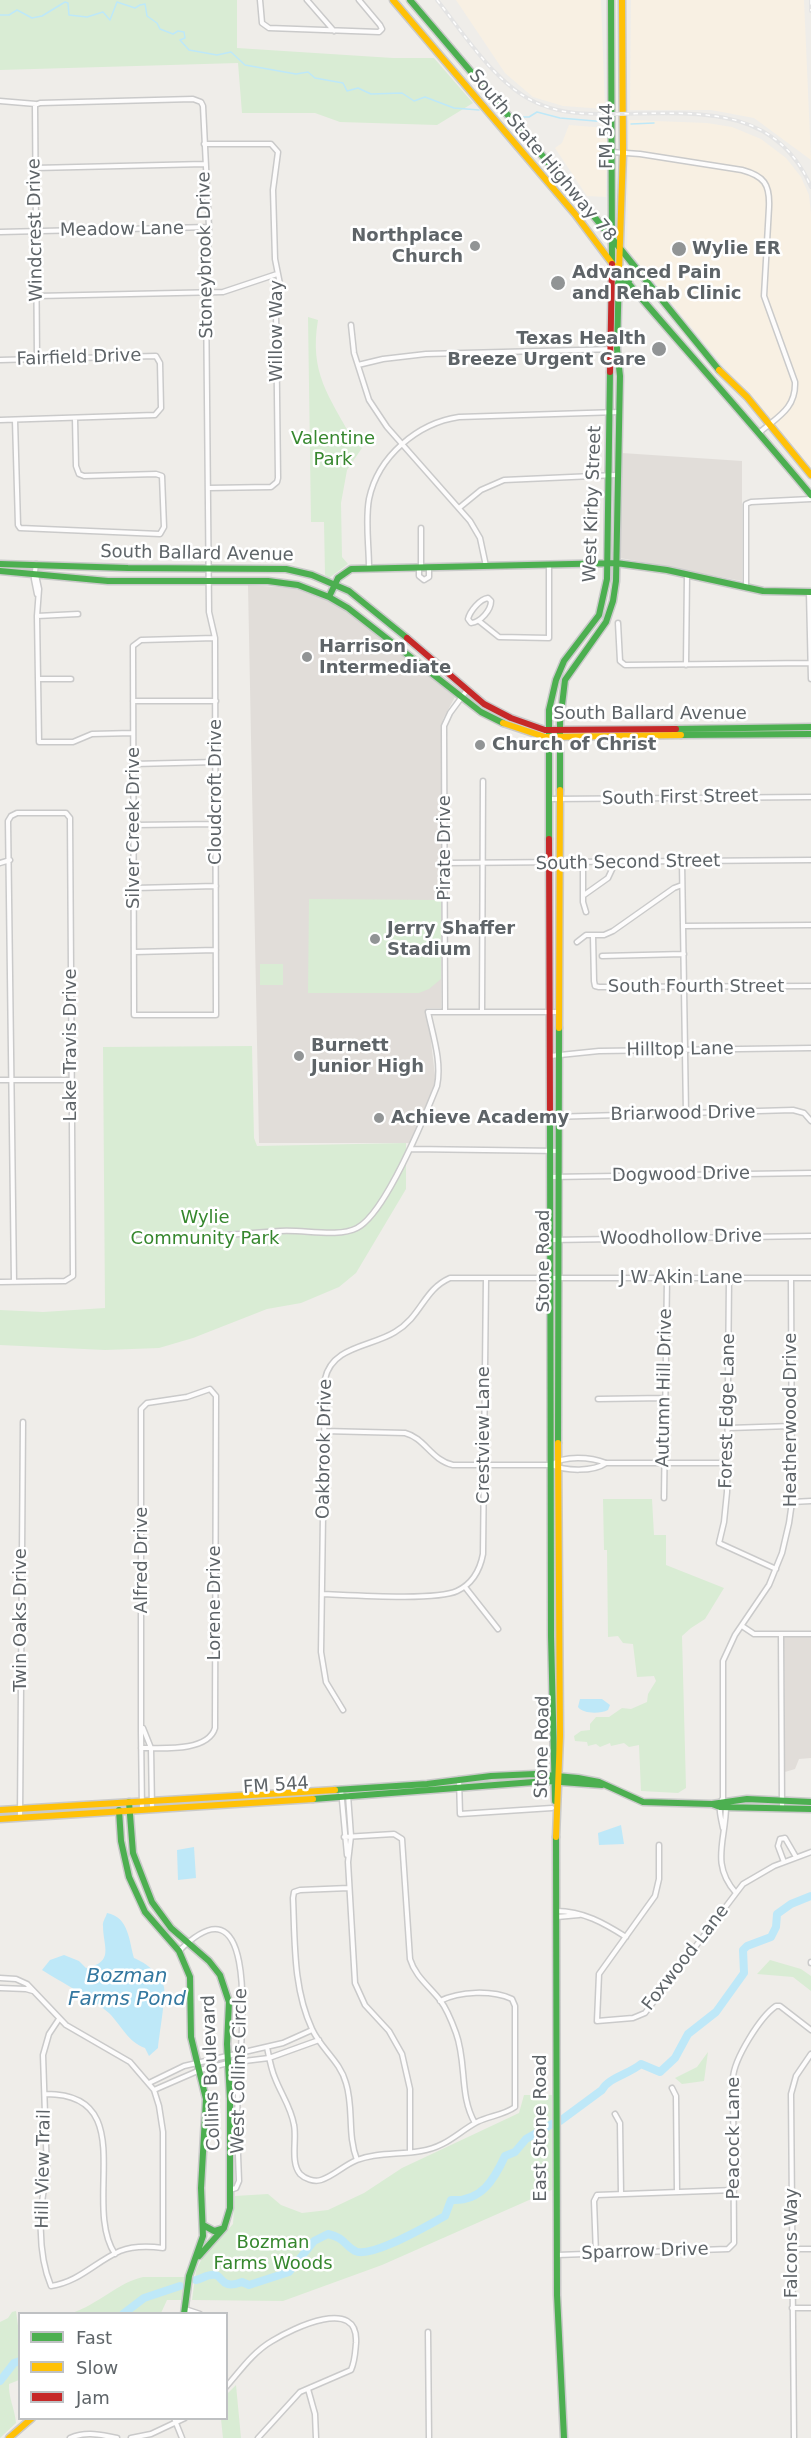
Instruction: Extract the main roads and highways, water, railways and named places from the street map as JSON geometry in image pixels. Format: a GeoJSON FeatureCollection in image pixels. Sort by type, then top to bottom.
{"type":"FeatureCollection","features":[{"type":"Feature","properties":{"kind":"main road","name":"South State Highway 78"},"geometry":{"type":"LineString","coordinates":[[393,0],[575,214],[612,264],[694,360],[733,401],[811,497]]}},
{"type":"Feature","properties":{"kind":"main road","name":"South State Highway 78"},"geometry":{"type":"LineString","coordinates":[[410,0],[705,353],[747,397],[811,475]]}},
{"type":"Feature","properties":{"kind":"main road","name":"FM 544"},"geometry":{"type":"LineString","coordinates":[[611,0],[612,264]]}},
{"type":"Feature","properties":{"kind":"main road","name":"FM 544"},"geometry":{"type":"LineString","coordinates":[[619,271],[623,153],[622,0]]}},
{"type":"Feature","properties":{"kind":"main road"},"geometry":{"type":"LineString","coordinates":[[611,52],[622,52]]}},
{"type":"Feature","properties":{"kind":"main road"},"geometry":{"type":"LineString","coordinates":[[538,172],[546,162]]}},
{"type":"Feature","properties":{"kind":"main road"},"geometry":{"type":"LineString","coordinates":[[599,225],[608,221],[613,214]]}},
{"type":"Feature","properties":{"kind":"main road","name":"West Kirby Street"},"geometry":{"type":"LineString","coordinates":[[549,734],[550,702],[556,680],[564,661],[599,615],[604,599],[620,376],[614,350],[612,264]]}},
{"type":"Feature","properties":{"kind":"main road","name":"West Kirby Street"},"geometry":{"type":"LineString","coordinates":[[560,734],[561,696],[565,680],[606,622],[613,601],[616,563],[610,413],[619,271]]}},
{"type":"Feature","properties":{"kind":"main road"},"geometry":{"type":"LineString","coordinates":[[618,284],[623,281],[629,282]]}},
{"type":"Feature","properties":{"kind":"main road"},"geometry":{"type":"LineString","coordinates":[[694,360],[705,353]]}},
{"type":"Feature","properties":{"kind":"main road"},"geometry":{"type":"LineString","coordinates":[[329,597],[335,584],[346,571],[369,568],[616,563],[687,574],[746,588],[775,592],[810,592]]}},
{"type":"Feature","properties":{"kind":"main road","name":"South Ballard Avenue"},"geometry":{"type":"LineString","coordinates":[[0,564],[210,570],[286,569],[312,575],[349,591],[496,712],[549,734]]}},
{"type":"Feature","properties":{"kind":"main road","name":"South Ballard Avenue"},"geometry":{"type":"LineString","coordinates":[[0,571],[108,581],[268,581],[298,585],[329,597],[348,608],[462,697],[503,724],[549,734],[707,732],[811,734]]}},
{"type":"Feature","properties":{"kind":"main road","name":"South Ballard Avenue"},"geometry":{"type":"LineString","coordinates":[[707,732],[811,727]]}},
{"type":"Feature","properties":{"kind":"main road","name":"Stone Road"},"geometry":{"type":"LineString","coordinates":[[549,734],[552,1713],[556,1817]]}},
{"type":"Feature","properties":{"kind":"main road","name":"Stone Road"},"geometry":{"type":"LineString","coordinates":[[556,1777],[560,1713],[558,1278],[560,734]]}},
{"type":"Feature","properties":{"kind":"main road"},"geometry":{"type":"LineString","coordinates":[[551,1549],[559,1549]]}},
{"type":"Feature","properties":{"kind":"main road"},"geometry":{"type":"LineString","coordinates":[[552,1713],[560,1713]]}},
{"type":"Feature","properties":{"kind":"main road"},"geometry":{"type":"LineString","coordinates":[[556,1777],[591,1780],[643,1802],[712,1804],[811,1802]]}},
{"type":"Feature","properties":{"kind":"main road","name":"FM 544"},"geometry":{"type":"LineString","coordinates":[[0,1810],[427,1784],[459,1779],[556,1777]]}},
{"type":"Feature","properties":{"kind":"main road","name":"FM 544"},"geometry":{"type":"LineString","coordinates":[[0,1819],[345,1797],[556,1777]]}},
{"type":"Feature","properties":{"kind":"main road","name":"Collins Boulevard"},"geometry":{"type":"LineString","coordinates":[[119,1802],[125,1862],[136,1895],[154,1925],[179,1951],[190,1977],[191,2037],[200,2070],[207,2113],[201,2181],[202,2241],[189,2276],[184,2311]]}},
{"type":"Feature","properties":{"kind":"main road","name":"Collins Boulevard"},"geometry":{"type":"LineString","coordinates":[[129,1802],[133,1853],[147,1891],[162,1916],[187,1944],[208,1961],[220,1975],[229,2002],[227,2055],[230,2099],[229,2214],[224,2228],[197,2257]]}},
{"type":"Feature","properties":{"kind":"main road"},"geometry":{"type":"LineString","coordinates":[[782,1804],[811,1809]]}},
{"type":"Feature","properties":{"kind":"main road","name":"East Stone Road"},"geometry":{"type":"LineString","coordinates":[[556,1817],[557,2255],[564,2438]]}},
{"type":"Feature","properties":{"kind":"main road"},"geometry":{"type":"LineString","coordinates":[[136,1895],[147,1891]]}},
{"type":"Feature","properties":{"kind":"main road"},"geometry":{"type":"LineString","coordinates":[[203,2225],[214,2231],[224,2228]]}},
{"type":"Feature","properties":{"kind":"main road"},"geometry":{"type":"LineString","coordinates":[[9,2438],[30,2420]]}},
{"type":"Feature","properties":{"kind":"water"},"geometry":{"type":"Polygon","coordinates":[[[580,1699],[602,1699],[610,1705],[605,1711],[588,1712],[578,1707],[580,1699]]]}},
{"type":"Feature","properties":{"kind":"water"},"geometry":{"type":"Polygon","coordinates":[[[621,1825],[624,1844],[599,1845],[598,1833],[621,1825]]]}},
{"type":"Feature","properties":{"kind":"water"},"geometry":{"type":"Polygon","coordinates":[[[194,1847],[196,1878],[178,1880],[177,1850],[194,1847]]]}},
{"type":"Feature","properties":{"kind":"water","name":"Bozman Farms Pond"},"geometry":{"type":"Polygon","coordinates":[[[107,1913],[120,1919],[127,1931],[134,1958],[152,1969],[164,1987],[158,2048],[149,2056],[145,2048],[129,2037],[102,2007],[42,1970],[50,1960],[64,1955],[79,1961],[86,1968],[101,1962],[105,1953],[103,1924],[107,1913]]]}},
{"type":"Feature","properties":{"kind":"waterway"},"geometry":{"type":"LineString","coordinates":[[0,15],[9,15],[17,10],[32,18],[42,16],[65,2],[68,3],[69,15],[87,17],[103,12],[110,20],[117,2],[135,8],[145,4],[147,16],[157,23],[160,29],[173,34],[178,31],[184,32],[185,38],[180,40],[189,50],[217,55],[231,52],[245,65],[296,74],[308,72],[315,78],[343,83],[347,91],[358,88],[371,94],[402,93],[414,101],[425,97],[454,108],[479,110]]}},
{"type":"Feature","properties":{"kind":"waterway"},"geometry":{"type":"LineString","coordinates":[[514,117],[529,117],[537,112],[560,118],[607,122]]}},
{"type":"Feature","properties":{"kind":"waterway"},"geometry":{"type":"LineString","coordinates":[[631,124],[654,123]]}},
{"type":"Feature","properties":{"kind":"waterway"},"geometry":{"type":"LineString","coordinates":[[560,2121],[602,2090],[609,2082],[641,2064],[660,2072],[675,2058],[688,2034],[716,2012],[744,1973],[743,1950],[747,1946],[771,1937],[776,1927],[777,1914],[791,1904],[811,1896]]}},
{"type":"Feature","properties":{"kind":"waterway"},"geometry":{"type":"LineString","coordinates":[[196,2280],[215,2275],[225,2283],[242,2282],[249,2285],[289,2272],[314,2241],[328,2234],[341,2239],[355,2251],[363,2252],[400,2240],[445,2216],[451,2200],[471,2197],[485,2188],[505,2156],[515,2152],[526,2139],[552,2124]]}},
{"type":"Feature","properties":{"kind":"waterway"},"geometry":{"type":"LineString","coordinates":[[126,2312],[144,2298],[180,2286]]}},
{"type":"Feature","properties":{"kind":"waterway"},"geometry":{"type":"LineString","coordinates":[[0,2381],[14,2363],[18,2362]]}},
{"type":"Feature","properties":{"kind":"railway"},"geometry":{"type":"LineString","coordinates":[[437,0],[484,60],[511,87],[526,97],[550,108],[575,113],[697,114],[725,118],[751,126],[775,139],[795,159],[811,187]]}},
{"type":"Feature","properties":{"kind":"railway"},"geometry":{"type":"LineString","coordinates":[[811,0],[811,11]]}},
{"type":"Feature","properties":{"kind":"place","name":"Northplace Church"},"geometry":{"type":"Point","coordinates":[475,246]}},
{"type":"Feature","properties":{"kind":"place","name":"Wylie ER"},"geometry":{"type":"Point","coordinates":[679,249]}},
{"type":"Feature","properties":{"kind":"place","name":"Advanced Pain and Rehab Clinic"},"geometry":{"type":"Point","coordinates":[558,283]}},
{"type":"Feature","properties":{"kind":"place","name":"Texas Health Breeze Urgent Care"},"geometry":{"type":"Point","coordinates":[659,349]}},
{"type":"Feature","properties":{"kind":"place","name":"Harrison Intermediate"},"geometry":{"type":"Point","coordinates":[307,657]}},
{"type":"Feature","properties":{"kind":"place","name":"Church of Christ"},"geometry":{"type":"Point","coordinates":[480,745]}},
{"type":"Feature","properties":{"kind":"place","name":"Jerry Shaffer Stadium"},"geometry":{"type":"Point","coordinates":[375,939]}},
{"type":"Feature","properties":{"kind":"place","name":"Burnett Junior High"},"geometry":{"type":"Point","coordinates":[299,1056]}},
{"type":"Feature","properties":{"kind":"place","name":"Achieve Academy"},"geometry":{"type":"Point","coordinates":[379,1118]}},
{"type":"Feature","properties":{"kind":"park label","name":"Valentine Park"},"geometry":{"type":"Point","coordinates":[333,449]}},
{"type":"Feature","properties":{"kind":"park label","name":"Wylie Community Park"},"geometry":{"type":"Point","coordinates":[205,1228]}},
{"type":"Feature","properties":{"kind":"park label","name":"Bozman Farms Woods"},"geometry":{"type":"Point","coordinates":[273,2253]}}]}
